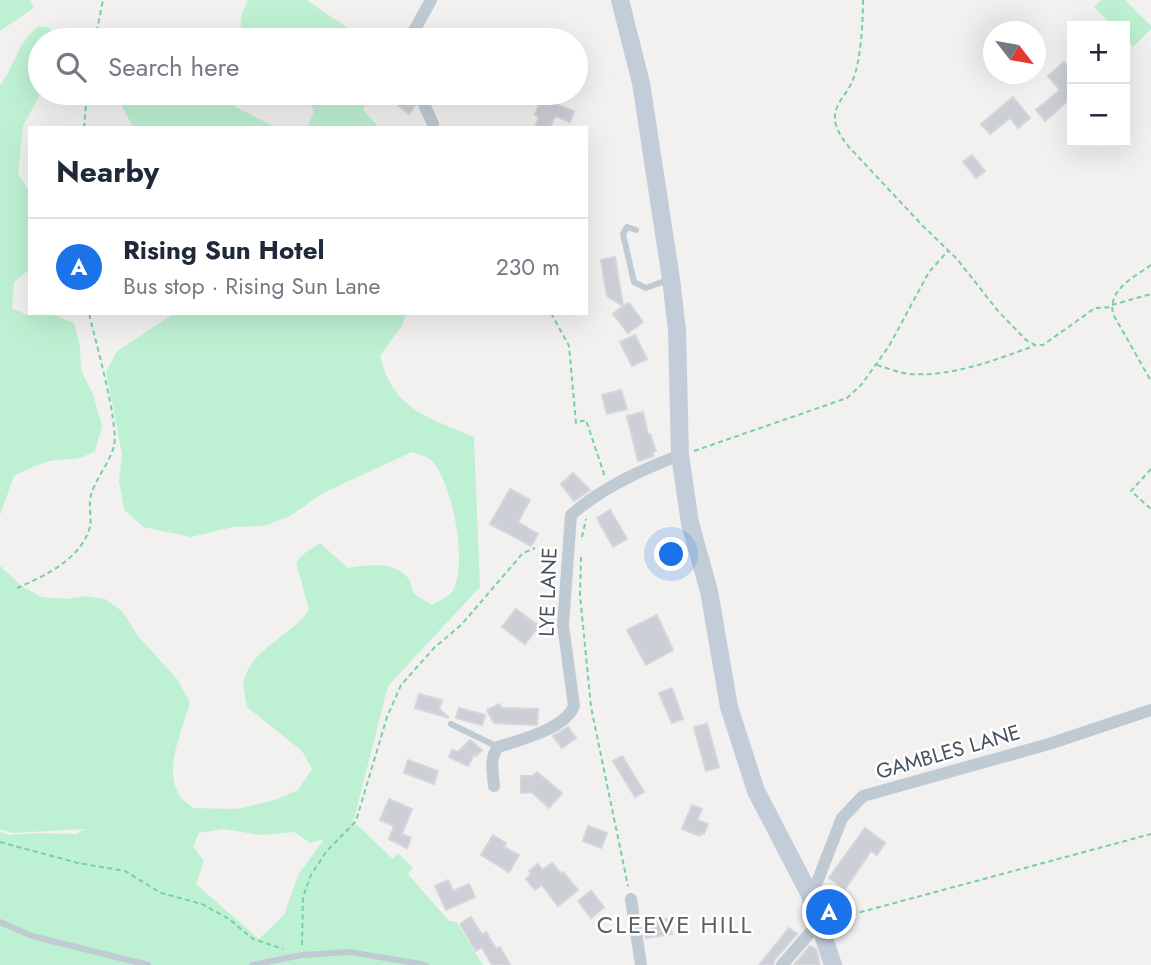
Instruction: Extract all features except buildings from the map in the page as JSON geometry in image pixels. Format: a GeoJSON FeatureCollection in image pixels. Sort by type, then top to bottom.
{"type":"FeatureCollection","features":[{"type":"Feature","properties":{"kind":"main road"},"geometry":{"type":"LineString","coordinates":[[620,0],[641,83],[671,279],[677,331],[680,455],[690,523],[709,591],[728,700],[756,791],[809,893],[833,965]]}},
{"type":"Feature","properties":{"kind":"street"},"geometry":{"type":"LineString","coordinates":[[416,28],[431,0]]}},
{"type":"Feature","properties":{"kind":"street"},"geometry":{"type":"LineString","coordinates":[[424,105],[434,126]]}},
{"type":"Feature","properties":{"kind":"street","name":"LYE LANE"},"geometry":{"type":"LineString","coordinates":[[498,747],[545,730],[568,717],[574,706],[564,635],[571,515],[591,497],[646,467],[680,455]]}},
{"type":"Feature","properties":{"kind":"street","name":"GAMBLES LANE"},"geometry":{"type":"LineString","coordinates":[[809,893],[814,890],[842,818],[863,796],[1049,744],[1151,710]]}},
{"type":"Feature","properties":{"kind":"street"},"geometry":{"type":"LineString","coordinates":[[494,786],[492,764],[494,752],[498,747]]}},
{"type":"Feature","properties":{"kind":"street"},"geometry":{"type":"LineString","coordinates":[[631,899],[641,965]]}},
{"type":"Feature","properties":{"kind":"street"},"geometry":{"type":"LineString","coordinates":[[782,965],[809,934],[821,925]]}},
{"type":"Feature","properties":{"kind":"lane"},"geometry":{"type":"LineString","coordinates":[[636,230],[626,227],[623,234],[634,282],[646,288],[671,279]]}},
{"type":"Feature","properties":{"kind":"lane"},"geometry":{"type":"LineString","coordinates":[[451,724],[498,747]]}},
{"type":"Feature","properties":{"kind":"lane"},"geometry":{"type":"LineString","coordinates":[[0,922],[32,936],[148,965]]}},
{"type":"Feature","properties":{"kind":"lane"},"geometry":{"type":"LineString","coordinates":[[252,965],[302,955],[350,952],[426,965]]}},
{"type":"Feature","properties":{"kind":"path"},"geometry":{"type":"LineString","coordinates":[[97,28],[103,0]]}},
{"type":"Feature","properties":{"kind":"path"},"geometry":{"type":"LineString","coordinates":[[863,0],[855,71],[852,83],[839,102],[835,122],[848,146],[948,251],[998,312],[1029,343],[1043,345],[1095,308],[1112,306],[1151,293]]}},
{"type":"Feature","properties":{"kind":"path"},"geometry":{"type":"LineString","coordinates":[[84,126],[86,105]]}},
{"type":"Feature","properties":{"kind":"path"},"geometry":{"type":"LineString","coordinates":[[698,449],[847,398],[862,384],[876,364],[929,272],[948,251]]}},
{"type":"Feature","properties":{"kind":"path"},"geometry":{"type":"LineString","coordinates":[[1151,265],[1118,289],[1112,306],[1113,314],[1151,381]]}},
{"type":"Feature","properties":{"kind":"path"},"geometry":{"type":"LineString","coordinates":[[18,588],[41,578],[66,561],[81,543],[90,526],[88,512],[92,494],[114,446],[113,421],[89,315]]}},
{"type":"Feature","properties":{"kind":"path"},"geometry":{"type":"LineString","coordinates":[[552,315],[569,346],[576,423],[586,420],[609,488]]}},
{"type":"Feature","properties":{"kind":"path"},"geometry":{"type":"LineString","coordinates":[[876,364],[909,374],[950,370],[987,363],[1035,345]]}},
{"type":"Feature","properties":{"kind":"path"},"geometry":{"type":"LineString","coordinates":[[1151,469],[1131,492],[1151,509]]}},
{"type":"Feature","properties":{"kind":"path"},"geometry":{"type":"LineString","coordinates":[[581,543],[591,497]]}},
{"type":"Feature","properties":{"kind":"path"},"geometry":{"type":"LineString","coordinates":[[0,842],[78,863],[125,871],[161,892],[202,904],[229,919],[253,939],[302,955],[303,897],[311,875],[327,852],[356,821],[387,717],[401,685],[435,647],[462,624],[523,553],[535,548]]}},
{"type":"Feature","properties":{"kind":"path"},"geometry":{"type":"LineString","coordinates":[[581,556],[580,595],[591,707],[631,899]]}},
{"type":"Feature","properties":{"kind":"path"},"geometry":{"type":"LineString","coordinates":[[821,925],[833,919],[1151,834]]}},
{"type":"Feature","properties":{"kind":"green space"},"geometry":{"type":"Polygon","coordinates":[[[0,0],[30,0],[34,8],[0,31],[0,0]]]}},
{"type":"Feature","properties":{"kind":"green space"},"geometry":{"type":"Polygon","coordinates":[[[248,0],[307,0],[348,28],[240,28],[242,13],[248,0]]]}},
{"type":"Feature","properties":{"kind":"green space"},"geometry":{"type":"Polygon","coordinates":[[[1101,0],[1125,0],[1151,29],[1133,47],[1130,44],[1130,21],[1108,21],[1094,7],[1101,0]]]}},
{"type":"Feature","properties":{"kind":"green space"},"geometry":{"type":"Polygon","coordinates":[[[27,38],[28,105],[34,105],[23,126],[18,174],[28,190],[28,271],[14,282],[12,308],[27,315],[54,315],[74,323],[80,346],[81,370],[93,394],[102,426],[95,451],[80,458],[46,462],[14,476],[0,515],[0,85],[27,38]]]}},
{"type":"Feature","properties":{"kind":"green space"},"geometry":{"type":"Polygon","coordinates":[[[123,105],[232,105],[273,126],[132,126],[123,105]]]}},
{"type":"Feature","properties":{"kind":"green space"},"geometry":{"type":"Polygon","coordinates":[[[311,105],[365,105],[363,110],[377,125],[308,126],[314,112],[311,105]]]}},
{"type":"Feature","properties":{"kind":"green space"},"geometry":{"type":"Polygon","coordinates":[[[172,315],[406,315],[401,327],[380,356],[386,374],[403,400],[427,417],[474,437],[480,587],[388,686],[354,819],[351,819],[393,859],[398,853],[413,868],[408,874],[449,921],[458,922],[483,965],[0,965],[0,832],[9,835],[76,834],[85,829],[12,833],[0,829],[0,566],[23,587],[42,597],[66,599],[85,596],[105,599],[122,611],[138,636],[177,679],[190,702],[176,748],[174,782],[179,795],[193,808],[236,809],[275,800],[298,790],[312,769],[302,751],[247,707],[243,685],[255,659],[309,610],[296,562],[306,552],[320,543],[348,568],[380,565],[395,568],[409,579],[414,594],[432,605],[451,593],[456,581],[458,544],[451,502],[437,467],[428,458],[412,452],[323,493],[290,516],[264,526],[233,527],[191,537],[143,527],[124,509],[119,481],[122,454],[106,372],[117,351],[172,315]],[[223,829],[199,833],[193,846],[204,861],[196,884],[259,939],[284,915],[298,875],[324,839],[310,843],[295,832],[261,835],[223,829]]]}},
{"type":"Feature","properties":{"kind":"place","name":"Rising Sun Hotel"},"geometry":{"type":"Point","coordinates":[829,912]}},
{"type":"Feature","properties":{"kind":"district","name":"CLEEVE HILL"},"geometry":{"type":"Point","coordinates":[675,924]}}]}
